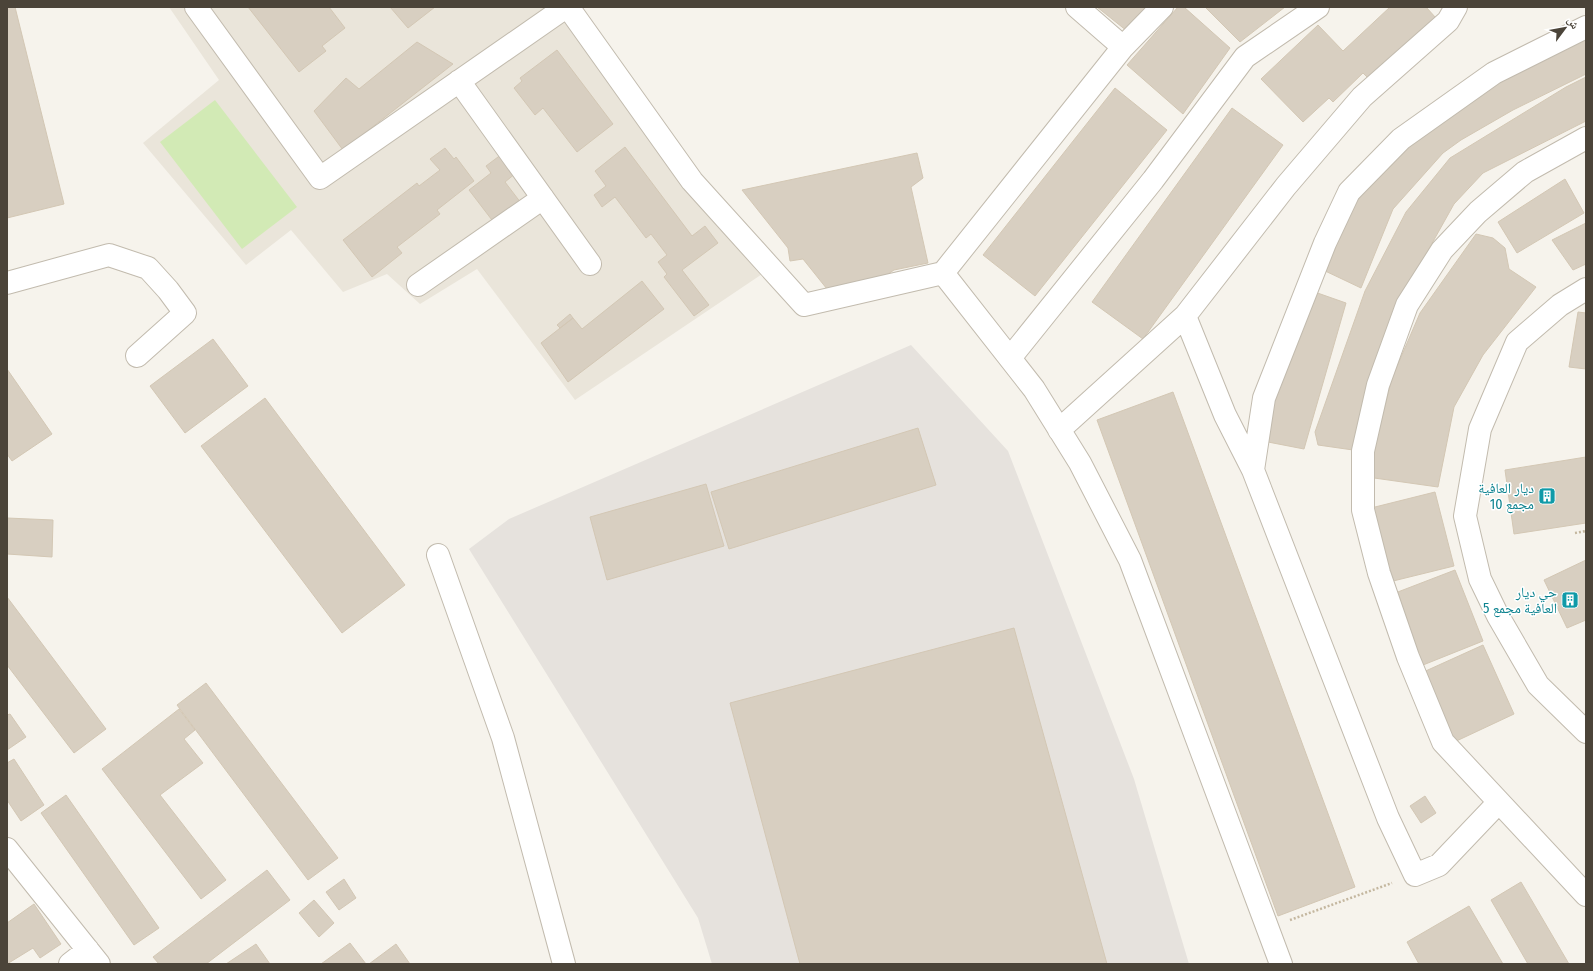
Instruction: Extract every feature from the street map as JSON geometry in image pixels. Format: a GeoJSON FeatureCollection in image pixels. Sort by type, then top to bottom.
{"type":"FeatureCollection","features":[{"type":"Feature","properties":{"kind":"street"},"geometry":{"type":"LineString","coordinates":[[196,7],[320,178],[567,7],[692,181],[804,305],[943,273],[1123,47],[1162,7]]}},
{"type":"Feature","properties":{"kind":"street"},"geometry":{"type":"LineString","coordinates":[[1078,7],[1123,47]]}},
{"type":"Feature","properties":{"kind":"street"},"geometry":{"type":"LineString","coordinates":[[1010,358],[1153,180],[1245,57],[1318,7]]}},
{"type":"Feature","properties":{"kind":"street"},"geometry":{"type":"LineString","coordinates":[[1059,430],[1185,316],[1286,186],[1362,97],[1448,21],[1456,7]]}},
{"type":"Feature","properties":{"kind":"street"},"geometry":{"type":"LineString","coordinates":[[1253,470],[1264,398],[1325,243],[1349,192],[1401,139],[1494,73],[1586,27]]}},
{"type":"Feature","properties":{"kind":"street"},"geometry":{"type":"LineString","coordinates":[[459,81],[590,264]]}},
{"type":"Feature","properties":{"kind":"street"},"geometry":{"type":"LineString","coordinates":[[1586,138],[1525,172],[1478,212],[1442,250],[1407,305],[1378,385],[1363,451],[1363,510],[1380,573],[1408,657],[1443,742],[1586,895]]}},
{"type":"Feature","properties":{"kind":"street"},"geometry":{"type":"LineString","coordinates":[[418,285],[543,198]]}},
{"type":"Feature","properties":{"kind":"street"},"geometry":{"type":"LineString","coordinates":[[7,283],[109,256],[148,268],[168,290],[185,313],[137,356]]}},
{"type":"Feature","properties":{"kind":"street"},"geometry":{"type":"LineString","coordinates":[[943,273],[1034,389],[1080,463],[1130,560],[1281,964]]}},
{"type":"Feature","properties":{"kind":"street"},"geometry":{"type":"LineString","coordinates":[[1586,289],[1560,305],[1517,342],[1480,429],[1465,516],[1480,579],[1498,616],[1538,685],[1586,732]]}},
{"type":"Feature","properties":{"kind":"street"},"geometry":{"type":"LineString","coordinates":[[1185,316],[1225,415],[1253,470],[1388,818],[1415,875],[1439,865],[1500,802]]}},
{"type":"Feature","properties":{"kind":"street"},"geometry":{"type":"LineString","coordinates":[[438,555],[502,738],[564,964]]}},
{"type":"Feature","properties":{"kind":"street"},"geometry":{"type":"LineString","coordinates":[[7,850],[93,957],[70,964]]}},
{"type":"Feature","properties":{"kind":"path"},"geometry":{"type":"LineString","coordinates":[[1575,533],[1586,531]]}},
{"type":"Feature","properties":{"kind":"path"},"geometry":{"type":"LineString","coordinates":[[1267,928],[1415,875]]}},
{"type":"Feature","properties":{"kind":"shaded area"},"geometry":{"type":"Polygon","coordinates":[[[169,7],[568,7],[771,268],[575,400],[477,269],[420,304],[387,274],[343,292],[291,230],[246,265],[143,143],[219,80],[169,7]]]}},
{"type":"Feature","properties":{"kind":"shaded area"},"geometry":{"type":"Polygon","coordinates":[[[911,345],[1008,451],[1134,779],[1189,964],[712,964],[698,918],[469,549],[509,519],[911,345]]]}},
{"type":"Feature","properties":{"kind":"green space"},"geometry":{"type":"Polygon","coordinates":[[[215,100],[297,207],[242,249],[160,142],[215,100]]]}},
{"type":"Feature","properties":{"kind":"building"},"geometry":{"type":"Polygon","coordinates":[[[7,7],[15,7],[64,204],[7,218],[7,7]]]}},
{"type":"Feature","properties":{"kind":"building"},"geometry":{"type":"Polygon","coordinates":[[[248,7],[329,7],[345,28],[322,46],[326,51],[299,72],[248,7]]]}},
{"type":"Feature","properties":{"kind":"building"},"geometry":{"type":"Polygon","coordinates":[[[390,7],[435,7],[408,28],[390,7]]]}},
{"type":"Feature","properties":{"kind":"building"},"geometry":{"type":"Polygon","coordinates":[[[1097,7],[1146,7],[1127,31],[1097,7]]]}},
{"type":"Feature","properties":{"kind":"building"},"geometry":{"type":"Polygon","coordinates":[[[1178,7],[1184,7],[1230,48],[1183,114],[1127,65],[1178,7]]]}},
{"type":"Feature","properties":{"kind":"building"},"geometry":{"type":"Polygon","coordinates":[[[1205,7],[1285,7],[1240,42],[1205,7]]]}},
{"type":"Feature","properties":{"kind":"building"},"geometry":{"type":"Polygon","coordinates":[[[1390,7],[1426,7],[1436,18],[1371,81],[1363,73],[1333,102],[1329,98],[1303,122],[1261,79],[1318,25],[1343,51],[1390,7]]]}},
{"type":"Feature","properties":{"kind":"building"},"geometry":{"type":"Polygon","coordinates":[[[1586,35],[1586,74],[1513,110],[1461,140],[1443,153],[1393,209],[1361,288],[1321,269],[1361,193],[1426,127],[1488,83],[1586,35]]]}},
{"type":"Feature","properties":{"kind":"building"},"geometry":{"type":"Polygon","coordinates":[[[417,42],[453,64],[343,150],[314,111],[346,78],[359,89],[417,42]]]}},
{"type":"Feature","properties":{"kind":"building"},"geometry":{"type":"Polygon","coordinates":[[[557,50],[613,124],[577,152],[543,108],[535,115],[514,88],[522,81],[520,78],[557,50]]]}},
{"type":"Feature","properties":{"kind":"building"},"geometry":{"type":"Polygon","coordinates":[[[1586,77],[1586,121],[1483,173],[1454,204],[1397,306],[1353,450],[1318,445],[1315,432],[1365,291],[1406,212],[1450,158],[1566,87],[1586,77]]]}},
{"type":"Feature","properties":{"kind":"building"},"geometry":{"type":"Polygon","coordinates":[[[1115,88],[1167,130],[1035,296],[983,255],[1115,88]]]}},
{"type":"Feature","properties":{"kind":"building"},"geometry":{"type":"Polygon","coordinates":[[[1232,108],[1283,145],[1143,339],[1092,302],[1232,108]]]}},
{"type":"Feature","properties":{"kind":"building"},"geometry":{"type":"Polygon","coordinates":[[[625,147],[692,236],[705,226],[718,243],[682,270],[709,305],[694,316],[664,277],[667,274],[658,262],[667,255],[651,234],[646,238],[615,197],[602,207],[594,195],[606,186],[595,171],[625,147]]]}},
{"type":"Feature","properties":{"kind":"building"},"geometry":{"type":"Polygon","coordinates":[[[445,148],[454,159],[456,157],[474,181],[437,210],[440,214],[397,247],[402,253],[372,277],[343,240],[417,183],[419,186],[440,170],[430,159],[445,148]]]}},
{"type":"Feature","properties":{"kind":"building"},"geometry":{"type":"Polygon","coordinates":[[[917,153],[923,178],[911,187],[928,263],[894,270],[885,276],[827,289],[803,259],[790,261],[788,248],[742,190],[917,153]]]}},
{"type":"Feature","properties":{"kind":"building"},"geometry":{"type":"Polygon","coordinates":[[[502,154],[516,173],[505,182],[521,203],[495,224],[469,190],[491,173],[486,166],[502,154]]]}},
{"type":"Feature","properties":{"kind":"building"},"geometry":{"type":"Polygon","coordinates":[[[1565,179],[1584,213],[1517,253],[1498,222],[1565,179]]]}},
{"type":"Feature","properties":{"kind":"building"},"geometry":{"type":"Polygon","coordinates":[[[1586,223],[1586,264],[1573,270],[1552,240],[1586,223]]]}},
{"type":"Feature","properties":{"kind":"building"},"geometry":{"type":"Polygon","coordinates":[[[1476,234],[1493,238],[1505,248],[1509,269],[1536,287],[1483,355],[1454,407],[1438,487],[1367,477],[1392,378],[1420,313],[1476,234]]]}},
{"type":"Feature","properties":{"kind":"building"},"geometry":{"type":"Polygon","coordinates":[[[642,281],[664,309],[568,382],[541,343],[573,318],[582,329],[642,281]]]}},
{"type":"Feature","properties":{"kind":"building"},"geometry":{"type":"Polygon","coordinates":[[[1309,290],[1346,303],[1304,449],[1268,442],[1273,404],[1309,290]]]}},
{"type":"Feature","properties":{"kind":"building"},"geometry":{"type":"Polygon","coordinates":[[[1578,312],[1586,313],[1586,369],[1569,367],[1578,312]]]}},
{"type":"Feature","properties":{"kind":"building"},"geometry":{"type":"Polygon","coordinates":[[[570,314],[573,318],[560,328],[557,325],[570,314]]]}},
{"type":"Feature","properties":{"kind":"building"},"geometry":{"type":"Polygon","coordinates":[[[213,339],[248,386],[185,433],[150,386],[213,339]]]}},
{"type":"Feature","properties":{"kind":"building"},"geometry":{"type":"Polygon","coordinates":[[[7,369],[52,434],[12,461],[7,454],[7,369]]]}},
{"type":"Feature","properties":{"kind":"building"},"geometry":{"type":"Polygon","coordinates":[[[1173,392],[1355,887],[1278,916],[1097,420],[1173,392]]]}},
{"type":"Feature","properties":{"kind":"building"},"geometry":{"type":"Polygon","coordinates":[[[265,398],[405,585],[342,633],[201,446],[265,398]]]}},
{"type":"Feature","properties":{"kind":"building"},"geometry":{"type":"Polygon","coordinates":[[[918,428],[936,485],[729,549],[711,492],[918,428]]]}},
{"type":"Feature","properties":{"kind":"building","name":"ديار العافية مجمع 10"},"geometry":{"type":"Polygon","coordinates":[[[1586,457],[1586,523],[1514,534],[1505,470],[1586,457]]]}},
{"type":"Feature","properties":{"kind":"building"},"geometry":{"type":"Polygon","coordinates":[[[706,484],[724,546],[607,580],[590,517],[706,484]]]}},
{"type":"Feature","properties":{"kind":"building"},"geometry":{"type":"Polygon","coordinates":[[[1435,492],[1454,566],[1385,583],[1367,509],[1435,492]]]}},
{"type":"Feature","properties":{"kind":"building"},"geometry":{"type":"Polygon","coordinates":[[[7,518],[53,520],[52,557],[7,554],[7,518]]]}},
{"type":"Feature","properties":{"kind":"building","name":"حي ديار العافية مجمع 5"},"geometry":{"type":"Polygon","coordinates":[[[1586,560],[1586,620],[1567,628],[1544,580],[1586,560]]]}},
{"type":"Feature","properties":{"kind":"building"},"geometry":{"type":"Polygon","coordinates":[[[1455,570],[1483,641],[1418,667],[1390,595],[1455,570]]]}},
{"type":"Feature","properties":{"kind":"building"},"geometry":{"type":"Polygon","coordinates":[[[7,597],[106,729],[74,753],[7,665],[7,597]]]}},
{"type":"Feature","properties":{"kind":"building"},"geometry":{"type":"Polygon","coordinates":[[[1014,628],[1107,964],[800,964],[730,703],[1014,628]]]}},
{"type":"Feature","properties":{"kind":"building"},"geometry":{"type":"Polygon","coordinates":[[[1483,645],[1514,714],[1450,744],[1419,674],[1483,645]]]}},
{"type":"Feature","properties":{"kind":"building"},"geometry":{"type":"Polygon","coordinates":[[[206,683],[338,858],[308,880],[177,705],[206,683]]]}},
{"type":"Feature","properties":{"kind":"building"},"geometry":{"type":"Polygon","coordinates":[[[179,709],[195,730],[184,739],[203,763],[160,795],[226,880],[201,899],[102,769],[179,709]]]}},
{"type":"Feature","properties":{"kind":"building"},"geometry":{"type":"Polygon","coordinates":[[[10,714],[26,737],[7,750],[7,715],[10,714]]]}},
{"type":"Feature","properties":{"kind":"building"},"geometry":{"type":"Polygon","coordinates":[[[14,759],[44,805],[21,821],[7,800],[7,763],[14,759]]]}},
{"type":"Feature","properties":{"kind":"building"},"geometry":{"type":"Polygon","coordinates":[[[66,795],[159,928],[134,945],[41,813],[66,795]]]}},
{"type":"Feature","properties":{"kind":"building"},"geometry":{"type":"Polygon","coordinates":[[[1425,796],[1436,813],[1421,823],[1410,806],[1425,796]]]}},
{"type":"Feature","properties":{"kind":"building"},"geometry":{"type":"Polygon","coordinates":[[[267,870],[290,900],[206,964],[159,964],[153,957],[267,870]]]}},
{"type":"Feature","properties":{"kind":"building"},"geometry":{"type":"Polygon","coordinates":[[[344,879],[356,898],[339,910],[326,892],[344,879]]]}},
{"type":"Feature","properties":{"kind":"building"},"geometry":{"type":"Polygon","coordinates":[[[1521,882],[1569,964],[1528,964],[1491,900],[1521,882]]]}},
{"type":"Feature","properties":{"kind":"building"},"geometry":{"type":"Polygon","coordinates":[[[314,900],[334,923],[319,937],[299,913],[314,900]]]}},
{"type":"Feature","properties":{"kind":"building"},"geometry":{"type":"Polygon","coordinates":[[[34,904],[61,944],[40,958],[33,948],[7,964],[7,923],[34,904]]]}},
{"type":"Feature","properties":{"kind":"building"},"geometry":{"type":"Polygon","coordinates":[[[1469,906],[1503,964],[1419,964],[1407,942],[1469,906]]]}},
{"type":"Feature","properties":{"kind":"building"},"geometry":{"type":"Polygon","coordinates":[[[350,943],[366,964],[321,964],[350,943]]]}},
{"type":"Feature","properties":{"kind":"building"},"geometry":{"type":"Polygon","coordinates":[[[256,944],[270,964],[226,964],[256,944]]]}},
{"type":"Feature","properties":{"kind":"building"},"geometry":{"type":"Polygon","coordinates":[[[396,944],[410,964],[369,964],[396,944]]]}},
{"type":"Feature","properties":{"kind":"place","name":"ديار العافية مجمع 10"},"geometry":{"type":"Point","coordinates":[1547,496]}},
{"type":"Feature","properties":{"kind":"place","name":"حي ديار العافية مجمع 5"},"geometry":{"type":"Point","coordinates":[1570,600]}}]}
